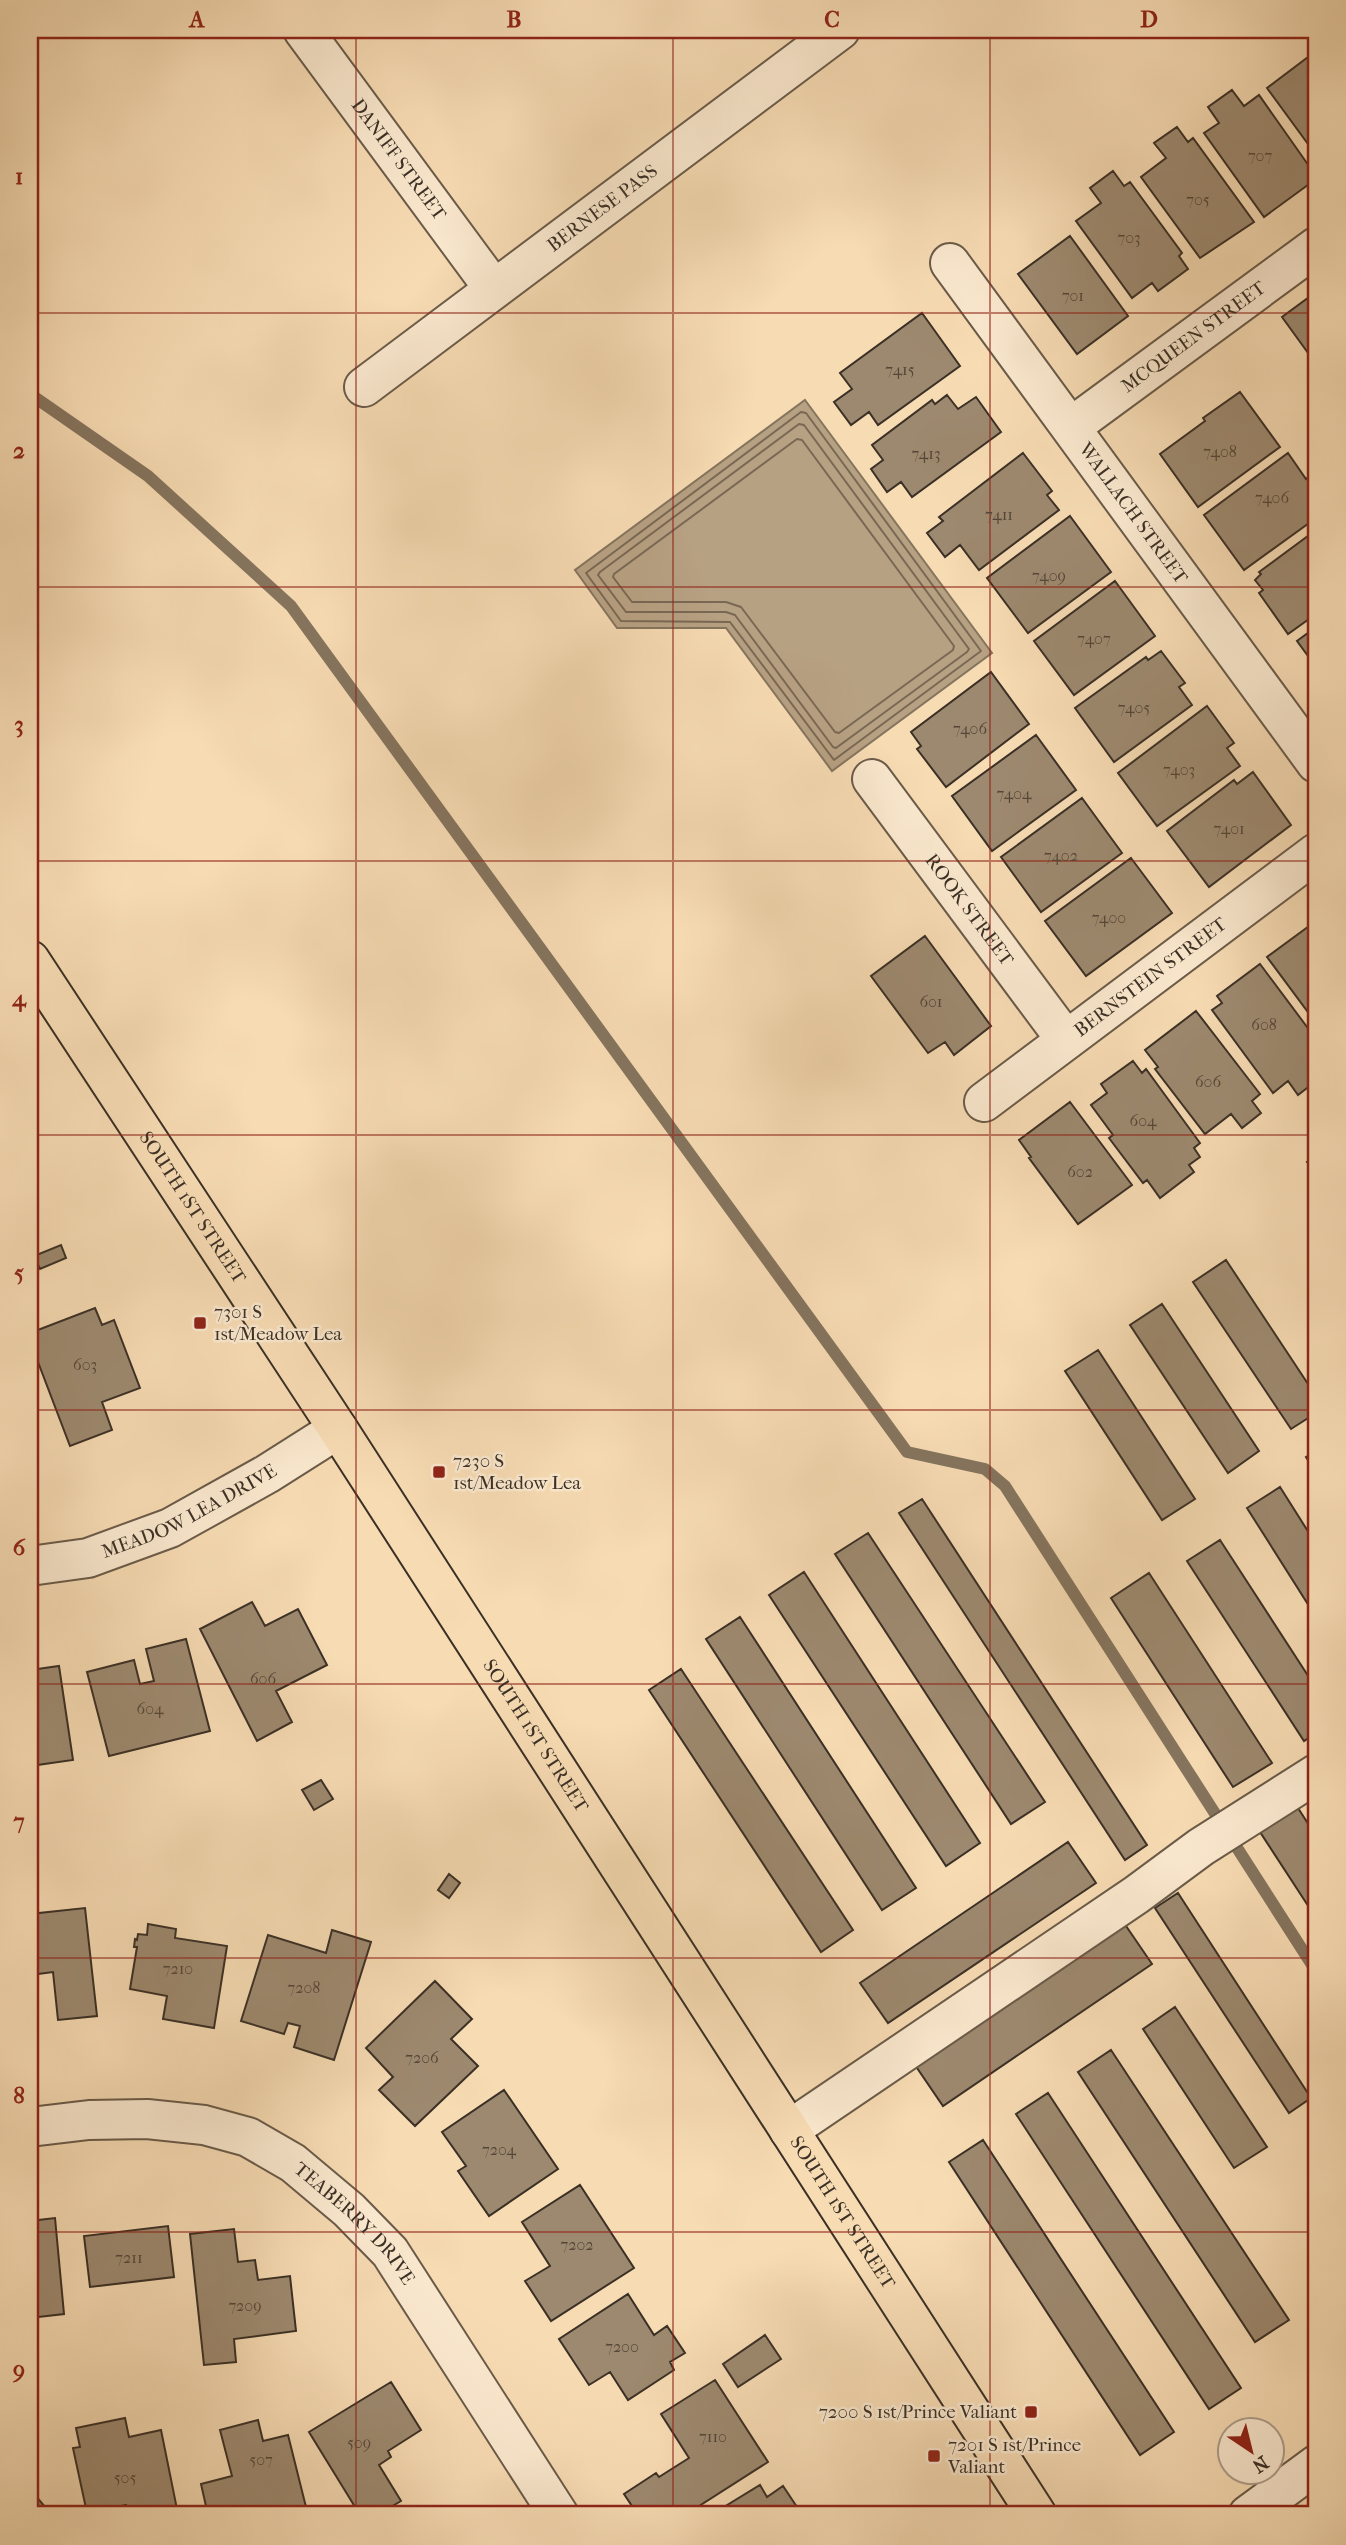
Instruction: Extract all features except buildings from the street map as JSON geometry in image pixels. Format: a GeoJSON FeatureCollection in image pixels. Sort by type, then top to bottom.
{"type":"FeatureCollection","features":[{"type":"Feature","properties":{"kind":"main road","name":"SOUTH 1ST STREET"},"geometry":{"type":"LineString","coordinates":[[30,960],[338,1429],[1037,2515]]}},
{"type":"Feature","properties":{"kind":"street","name":"DANIFF STREET"},"geometry":{"type":"LineString","coordinates":[[303,30],[494,289]]}},
{"type":"Feature","properties":{"kind":"street","name":"BERNESE PASS"},"geometry":{"type":"LineString","coordinates":[[363,387],[840,30]]}},
{"type":"Feature","properties":{"kind":"street","name":"MCQUEEN STREET"},"geometry":{"type":"LineString","coordinates":[[1071,427],[1316,247]]}},
{"type":"Feature","properties":{"kind":"street","name":"WALLACH STREET"},"geometry":{"type":"LineString","coordinates":[[950,263],[1316,762]]}},
{"type":"Feature","properties":{"kind":"street","name":"ROOK STREET"},"geometry":{"type":"LineString","coordinates":[[872,779],[1066,1040]]}},
{"type":"Feature","properties":{"kind":"street","name":"BERNSTEIN STREET"},"geometry":{"type":"LineString","coordinates":[[984,1102],[1316,853]]}},
{"type":"Feature","properties":{"kind":"street","name":"MEADOW LEA DRIVE"},"geometry":{"type":"LineString","coordinates":[[30,1566],[88,1558],[170,1528],[267,1474],[338,1429]]}},
{"type":"Feature","properties":{"kind":"street"},"geometry":{"type":"LineString","coordinates":[[789,2130],[1136,1895],[1201,1847],[1316,1774]]}},
{"type":"Feature","properties":{"kind":"street","name":"TEABERRY DRIVE"},"geometry":{"type":"LineString","coordinates":[[30,2127],[100,2120],[147,2119],[204,2125],[248,2137],[293,2163],[349,2210],[390,2252],[559,2515]]}},
{"type":"Feature","properties":{"kind":"street"},"geometry":{"type":"LineString","coordinates":[[1248,2515],[1316,2465]]}},
{"type":"Feature","properties":{"kind":"water"},"geometry":{"type":"Polygon","coordinates":[[[805,400],[992,653],[832,771],[726,628],[617,628],[575,570],[805,400]]]}},
{"type":"Feature","properties":{"kind":"waterway"},"geometry":{"type":"LineString","coordinates":[[30,394],[148,476],[291,606],[907,1452],[985,1469],[1005,1486],[1316,1971]]}},
{"type":"Feature","properties":{"kind":"place","name":"7301 S 1st/Meadow Lea"},"geometry":{"type":"Point","coordinates":[200,1323]}},
{"type":"Feature","properties":{"kind":"place","name":"7230 S 1st/Meadow Lea"},"geometry":{"type":"Point","coordinates":[439,1472]}},
{"type":"Feature","properties":{"kind":"place","name":"7200 S 1st/Prince Valiant"},"geometry":{"type":"Point","coordinates":[1031,2412]}},
{"type":"Feature","properties":{"kind":"place","name":"7201 S 1st/Prince Valiant"},"geometry":{"type":"Point","coordinates":[934,2456]}}]}
